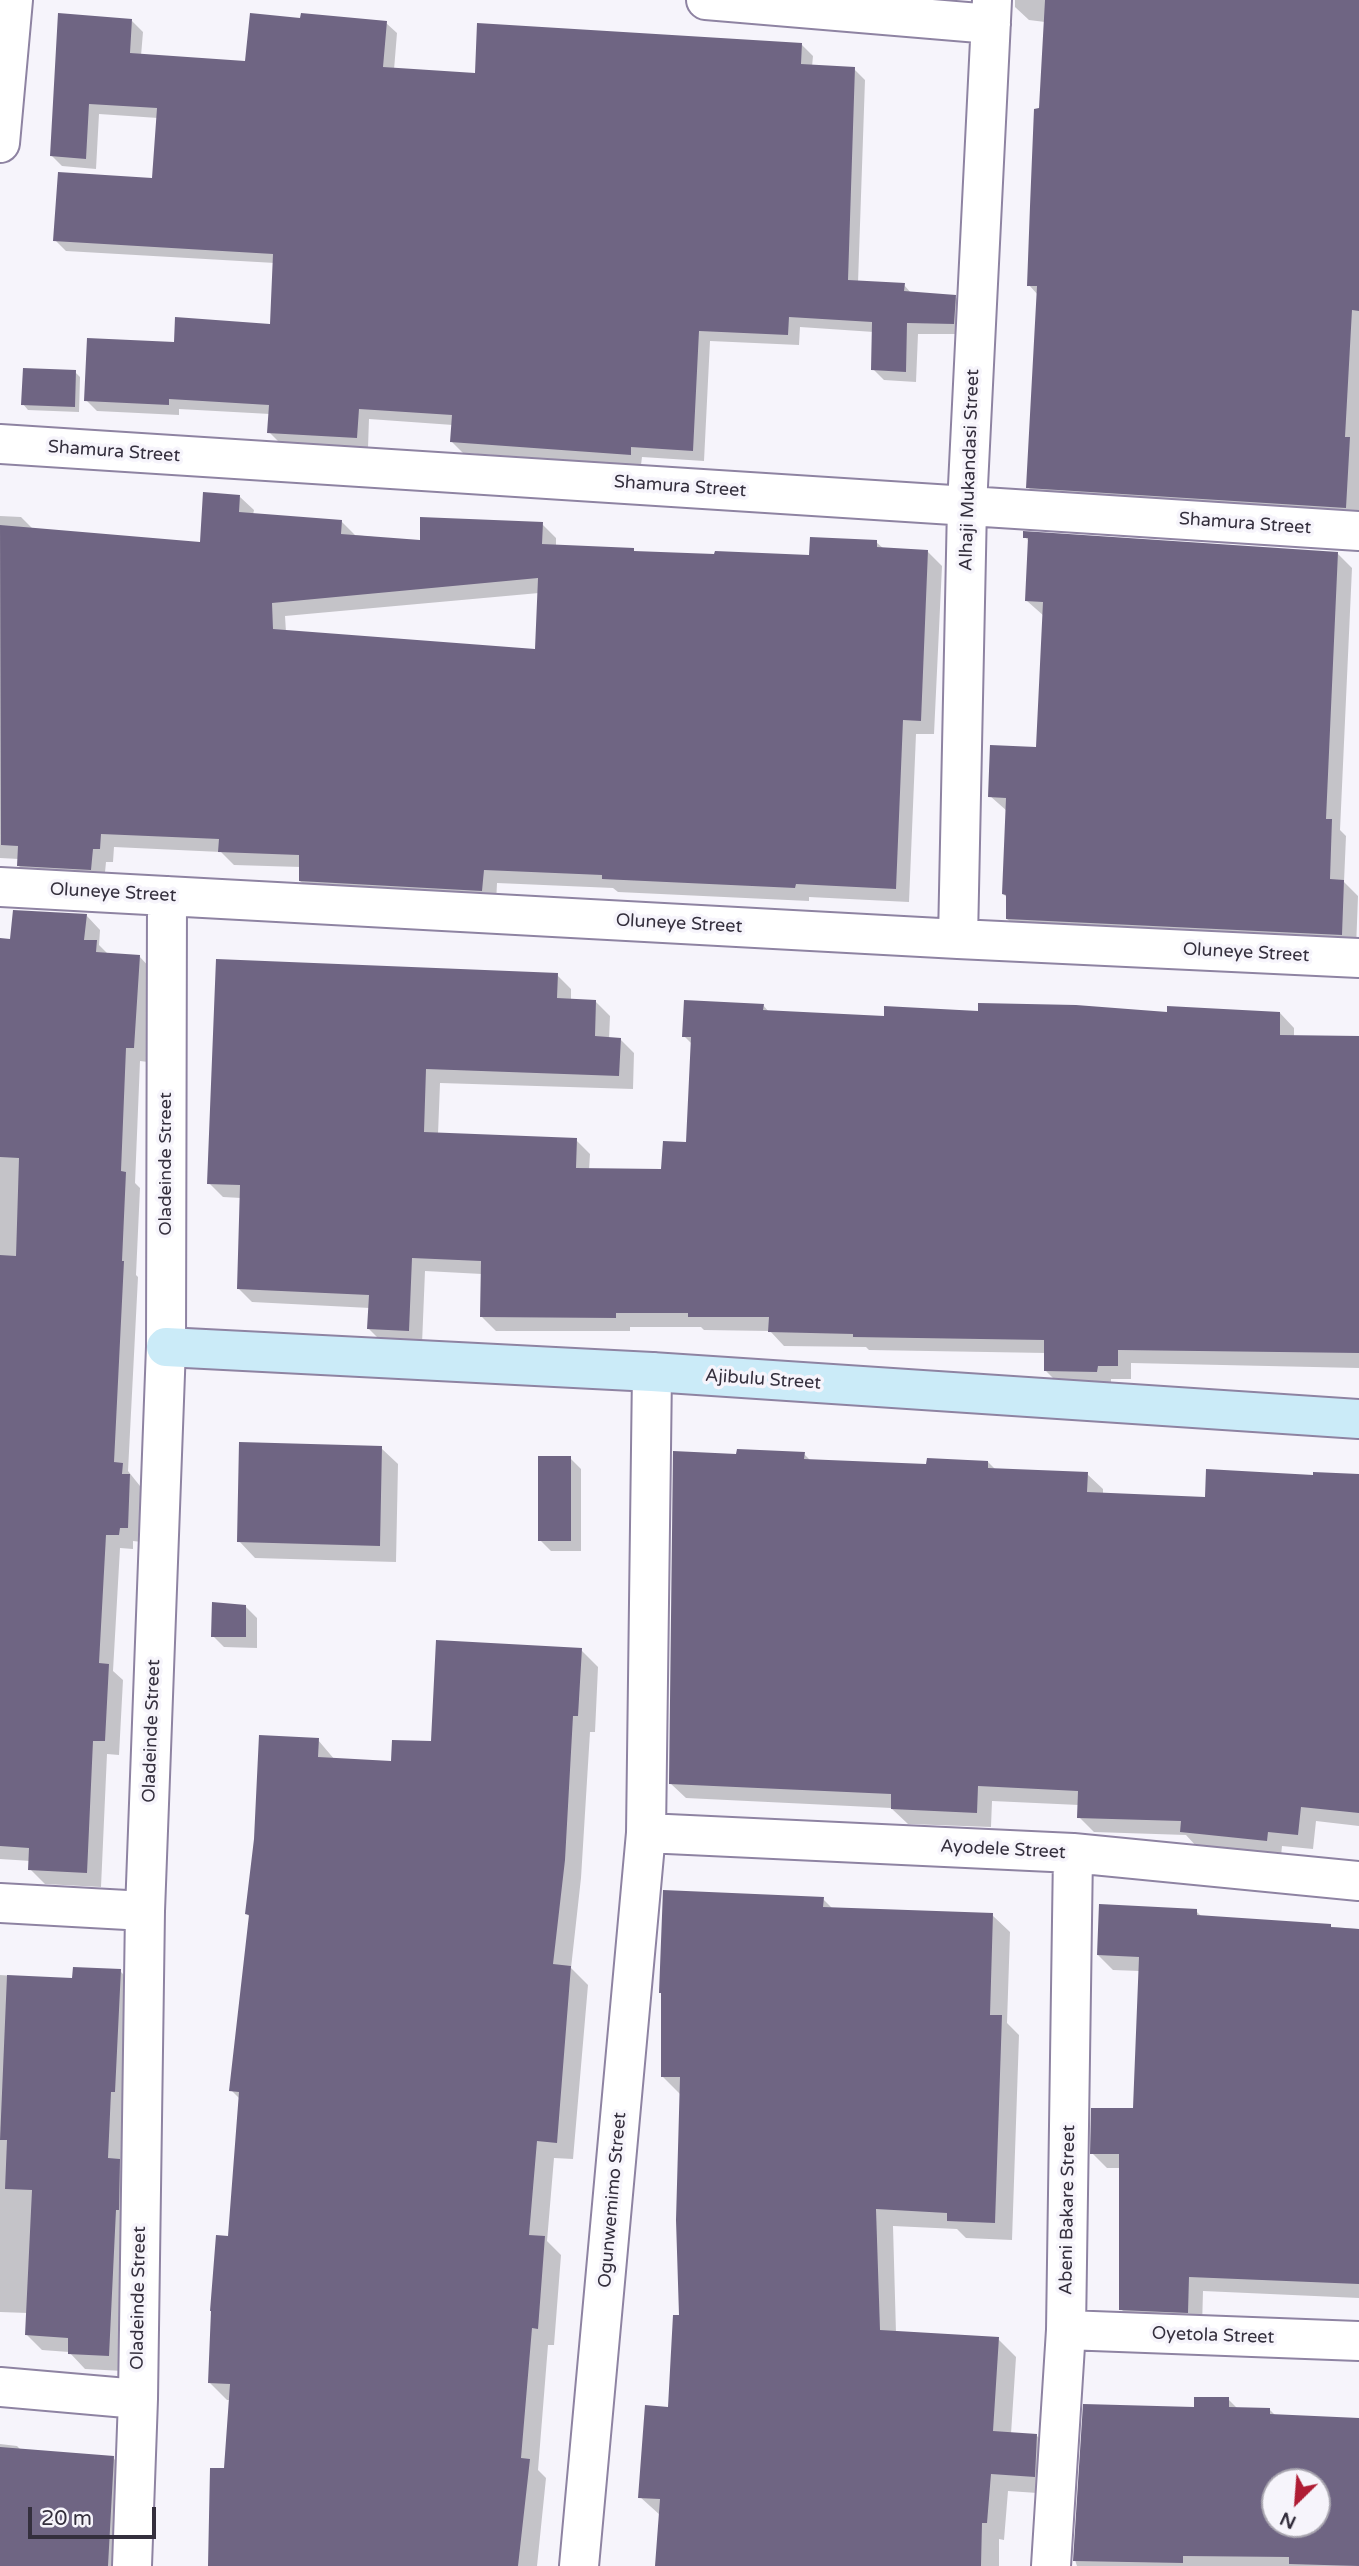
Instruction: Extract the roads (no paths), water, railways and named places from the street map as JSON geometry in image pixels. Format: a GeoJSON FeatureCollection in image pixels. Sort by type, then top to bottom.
{"type":"FeatureCollection","features":[{"type":"Feature","properties":{"kind":"street"},"geometry":{"type":"LineString","coordinates":[[0,143],[13,0]]}},
{"type":"Feature","properties":{"kind":"street"},"geometry":{"type":"LineString","coordinates":[[706,0],[991,12]]}},
{"type":"Feature","properties":{"kind":"street","name":"Alhaji Mukandasi Street"},"geometry":{"type":"LineString","coordinates":[[958,939],[967,506],[991,12]]}},
{"type":"Feature","properties":{"kind":"street","name":"Shamura Street"},"geometry":{"type":"LineString","coordinates":[[0,444],[1359,531]]}},
{"type":"Feature","properties":{"kind":"street","name":"Oluneye Street"},"geometry":{"type":"LineString","coordinates":[[0,887],[1359,958]]}},
{"type":"Feature","properties":{"kind":"street","name":"Oladeinde Street"},"geometry":{"type":"LineString","coordinates":[[132,2566],[138,2399],[145,1910],[166,1347],[167,896]]}},
{"type":"Feature","properties":{"kind":"street","name":"Ajibulu Street"},"geometry":{"type":"LineString","coordinates":[[166,1347],[652,1372],[1359,1419]]}},
{"type":"Feature","properties":{"kind":"street","name":"Ogunwemimo Street"},"geometry":{"type":"LineString","coordinates":[[579,2566],[646,1833],[652,1372]]}},
{"type":"Feature","properties":{"kind":"street","name":"Ayodele Street"},"geometry":{"type":"LineString","coordinates":[[646,1833],[1073,1853],[1359,1881]]}},
{"type":"Feature","properties":{"kind":"street","name":"Abeni Bakare Street"},"geometry":{"type":"LineString","coordinates":[[1051,2566],[1066,2330],[1073,1853]]}},
{"type":"Feature","properties":{"kind":"street"},"geometry":{"type":"LineString","coordinates":[[0,1903],[145,1910]]}},
{"type":"Feature","properties":{"kind":"street","name":"Oyetola Street"},"geometry":{"type":"LineString","coordinates":[[1066,2330],[1359,2341]]}},
{"type":"Feature","properties":{"kind":"street"},"geometry":{"type":"LineString","coordinates":[[0,2387],[138,2399]]}}]}
